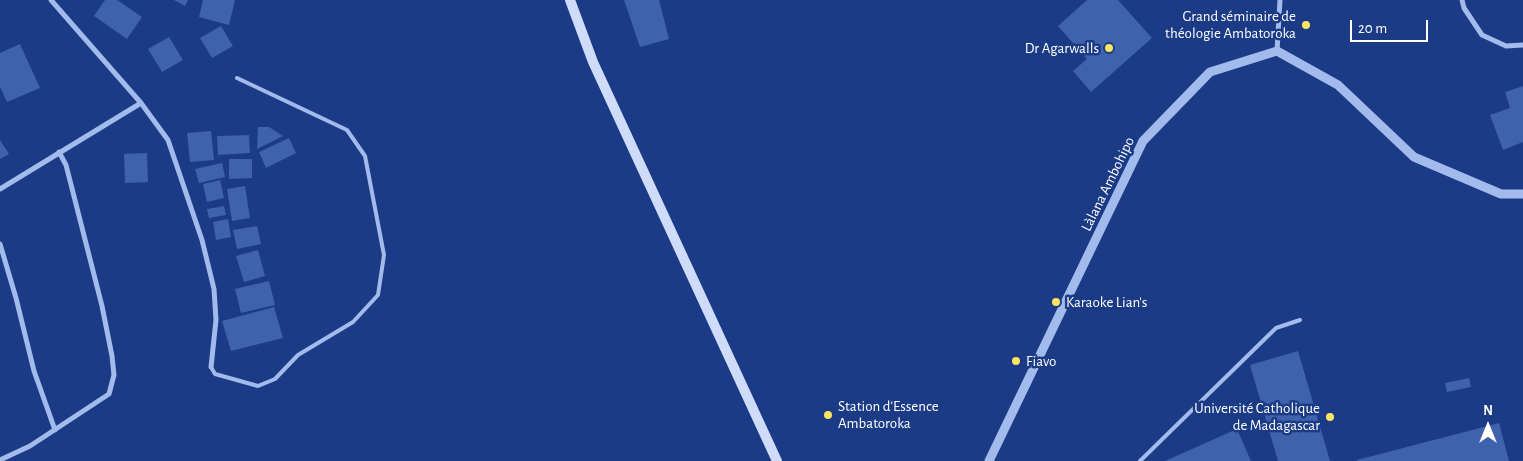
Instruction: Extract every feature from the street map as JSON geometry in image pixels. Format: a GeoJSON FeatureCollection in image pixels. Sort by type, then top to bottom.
{"type":"FeatureCollection","features":[{"type":"Feature","properties":{"kind":"main road"},"geometry":{"type":"LineString","coordinates":[[570,0],[593,62],[777,461]]}},
{"type":"Feature","properties":{"kind":"street"},"geometry":{"type":"LineString","coordinates":[[51,0],[141,103],[168,140],[202,240],[214,289],[216,320],[211,367]]}},
{"type":"Feature","properties":{"kind":"street"},"geometry":{"type":"LineString","coordinates":[[1280,0],[1277,51],[1338,85],[1414,157],[1501,194],[1523,194]]}},
{"type":"Feature","properties":{"kind":"street"},"geometry":{"type":"LineString","coordinates":[[1462,0],[1464,8],[1482,35],[1506,46],[1523,45]]}},
{"type":"Feature","properties":{"kind":"street","name":"Làlana Ambohipo"},"geometry":{"type":"LineString","coordinates":[[989,461],[1143,141],[1210,72],[1277,51]]}},
{"type":"Feature","properties":{"kind":"street"},"geometry":{"type":"LineString","coordinates":[[0,189],[141,103]]}},
{"type":"Feature","properties":{"kind":"street"},"geometry":{"type":"LineString","coordinates":[[0,460],[30,446],[109,394],[114,375],[102,306],[66,165],[59,152]]}},
{"type":"Feature","properties":{"kind":"street"},"geometry":{"type":"LineString","coordinates":[[0,244],[34,371],[55,430]]}},
{"type":"Feature","properties":{"kind":"lane"},"geometry":{"type":"LineString","coordinates":[[211,367],[215,374],[258,386],[275,379],[298,355],[353,322],[378,295],[384,254],[364,156],[348,130],[238,78]]}},
{"type":"Feature","properties":{"kind":"lane"},"geometry":{"type":"LineString","coordinates":[[1140,461],[1276,328],[1300,320]]}},
{"type":"Feature","properties":{"kind":"building"},"geometry":{"type":"Polygon","coordinates":[[[105,0],[117,0],[142,17],[127,39],[94,16],[105,0]]]}},
{"type":"Feature","properties":{"kind":"building"},"geometry":{"type":"Polygon","coordinates":[[[174,0],[188,0],[185,6],[174,0]]]}},
{"type":"Feature","properties":{"kind":"building"},"geometry":{"type":"Polygon","coordinates":[[[203,0],[235,0],[229,25],[199,17],[203,0]]]}},
{"type":"Feature","properties":{"kind":"building"},"geometry":{"type":"Polygon","coordinates":[[[624,0],[659,0],[669,39],[640,47],[624,0]]]}},
{"type":"Feature","properties":{"kind":"building","name":"Dr Agarwalls"},"geometry":{"type":"Polygon","coordinates":[[[1087,0],[1118,0],[1152,38],[1091,92],[1073,71],[1087,59],[1058,26],[1087,0]]]}},
{"type":"Feature","properties":{"kind":"building"},"geometry":{"type":"Polygon","coordinates":[[[221,26],[233,46],[212,58],[200,38],[221,26]]]}},
{"type":"Feature","properties":{"kind":"building"},"geometry":{"type":"Polygon","coordinates":[[[169,37],[183,60],[162,72],[148,49],[169,37]]]}},
{"type":"Feature","properties":{"kind":"building"},"geometry":{"type":"Polygon","coordinates":[[[20,44],[40,88],[7,102],[0,87],[0,53],[20,44]]]}},
{"type":"Feature","properties":{"kind":"building"},"geometry":{"type":"Polygon","coordinates":[[[1523,86],[1523,142],[1503,150],[1490,115],[1510,108],[1505,92],[1523,86]]]}},
{"type":"Feature","properties":{"kind":"building"},"geometry":{"type":"Polygon","coordinates":[[[258,127],[269,127],[283,136],[257,149],[258,127]]]}},
{"type":"Feature","properties":{"kind":"building"},"geometry":{"type":"Polygon","coordinates":[[[211,131],[214,160],[190,162],[187,133],[211,131]]]}},
{"type":"Feature","properties":{"kind":"building"},"geometry":{"type":"Polygon","coordinates":[[[249,135],[250,153],[218,155],[217,136],[249,135]]]}},
{"type":"Feature","properties":{"kind":"building"},"geometry":{"type":"Polygon","coordinates":[[[289,138],[296,153],[266,168],[259,152],[289,138]]]}},
{"type":"Feature","properties":{"kind":"building"},"geometry":{"type":"Polygon","coordinates":[[[0,140],[9,154],[0,159],[0,140]]]}},
{"type":"Feature","properties":{"kind":"building"},"geometry":{"type":"Polygon","coordinates":[[[147,153],[148,182],[125,183],[124,154],[147,153]]]}},
{"type":"Feature","properties":{"kind":"building"},"geometry":{"type":"Polygon","coordinates":[[[229,159],[252,159],[252,178],[229,179],[229,159]]]}},
{"type":"Feature","properties":{"kind":"building"},"geometry":{"type":"Polygon","coordinates":[[[222,163],[225,177],[199,183],[195,169],[222,163]]]}},
{"type":"Feature","properties":{"kind":"building"},"geometry":{"type":"Polygon","coordinates":[[[220,180],[224,198],[207,202],[203,184],[220,180]]]}},
{"type":"Feature","properties":{"kind":"building"},"geometry":{"type":"Polygon","coordinates":[[[245,186],[250,218],[232,221],[227,189],[245,186]]]}},
{"type":"Feature","properties":{"kind":"building"},"geometry":{"type":"Polygon","coordinates":[[[224,206],[226,215],[209,218],[207,209],[224,206]]]}},
{"type":"Feature","properties":{"kind":"building"},"geometry":{"type":"Polygon","coordinates":[[[228,219],[231,237],[216,240],[213,222],[228,219]]]}},
{"type":"Feature","properties":{"kind":"building"},"geometry":{"type":"Polygon","coordinates":[[[257,226],[261,244],[237,249],[233,230],[257,226]]]}},
{"type":"Feature","properties":{"kind":"building"},"geometry":{"type":"Polygon","coordinates":[[[258,250],[265,276],[244,282],[236,256],[258,250]]]}},
{"type":"Feature","properties":{"kind":"building"},"geometry":{"type":"Polygon","coordinates":[[[269,281],[275,305],[241,313],[235,289],[269,281]]]}},
{"type":"Feature","properties":{"kind":"building"},"geometry":{"type":"Polygon","coordinates":[[[274,307],[283,338],[231,351],[222,321],[274,307]]]}},
{"type":"Feature","properties":{"kind":"building"},"geometry":{"type":"Polygon","coordinates":[[[1298,351],[1330,461],[1278,461],[1250,365],[1298,351]]]}},
{"type":"Feature","properties":{"kind":"building"},"geometry":{"type":"Polygon","coordinates":[[[1469,378],[1471,387],[1447,392],[1445,383],[1469,378]]]}},
{"type":"Feature","properties":{"kind":"building"},"geometry":{"type":"Polygon","coordinates":[[[1499,423],[1509,461],[1357,461],[1357,460],[1499,423]]]}},
{"type":"Feature","properties":{"kind":"building"},"geometry":{"type":"Polygon","coordinates":[[[1237,429],[1251,461],[1165,461],[1237,429]]]}},
{"type":"Feature","properties":{"kind":"place","name":"Grand séminaire de théologie Ambatoroka"},"geometry":{"type":"Point","coordinates":[1306,25]}},
{"type":"Feature","properties":{"kind":"place","name":"Dr Agarwalls"},"geometry":{"type":"Point","coordinates":[1109,48]}},
{"type":"Feature","properties":{"kind":"place","name":"Karaoke Lian's"},"geometry":{"type":"Point","coordinates":[1056,302]}},
{"type":"Feature","properties":{"kind":"place","name":"Fiavo"},"geometry":{"type":"Point","coordinates":[1016,361]}},
{"type":"Feature","properties":{"kind":"place","name":"Station d'Essence Ambatoroka"},"geometry":{"type":"Point","coordinates":[828,415]}},
{"type":"Feature","properties":{"kind":"place","name":"Université Catholique de Madagascar"},"geometry":{"type":"Point","coordinates":[1330,417]}}]}
